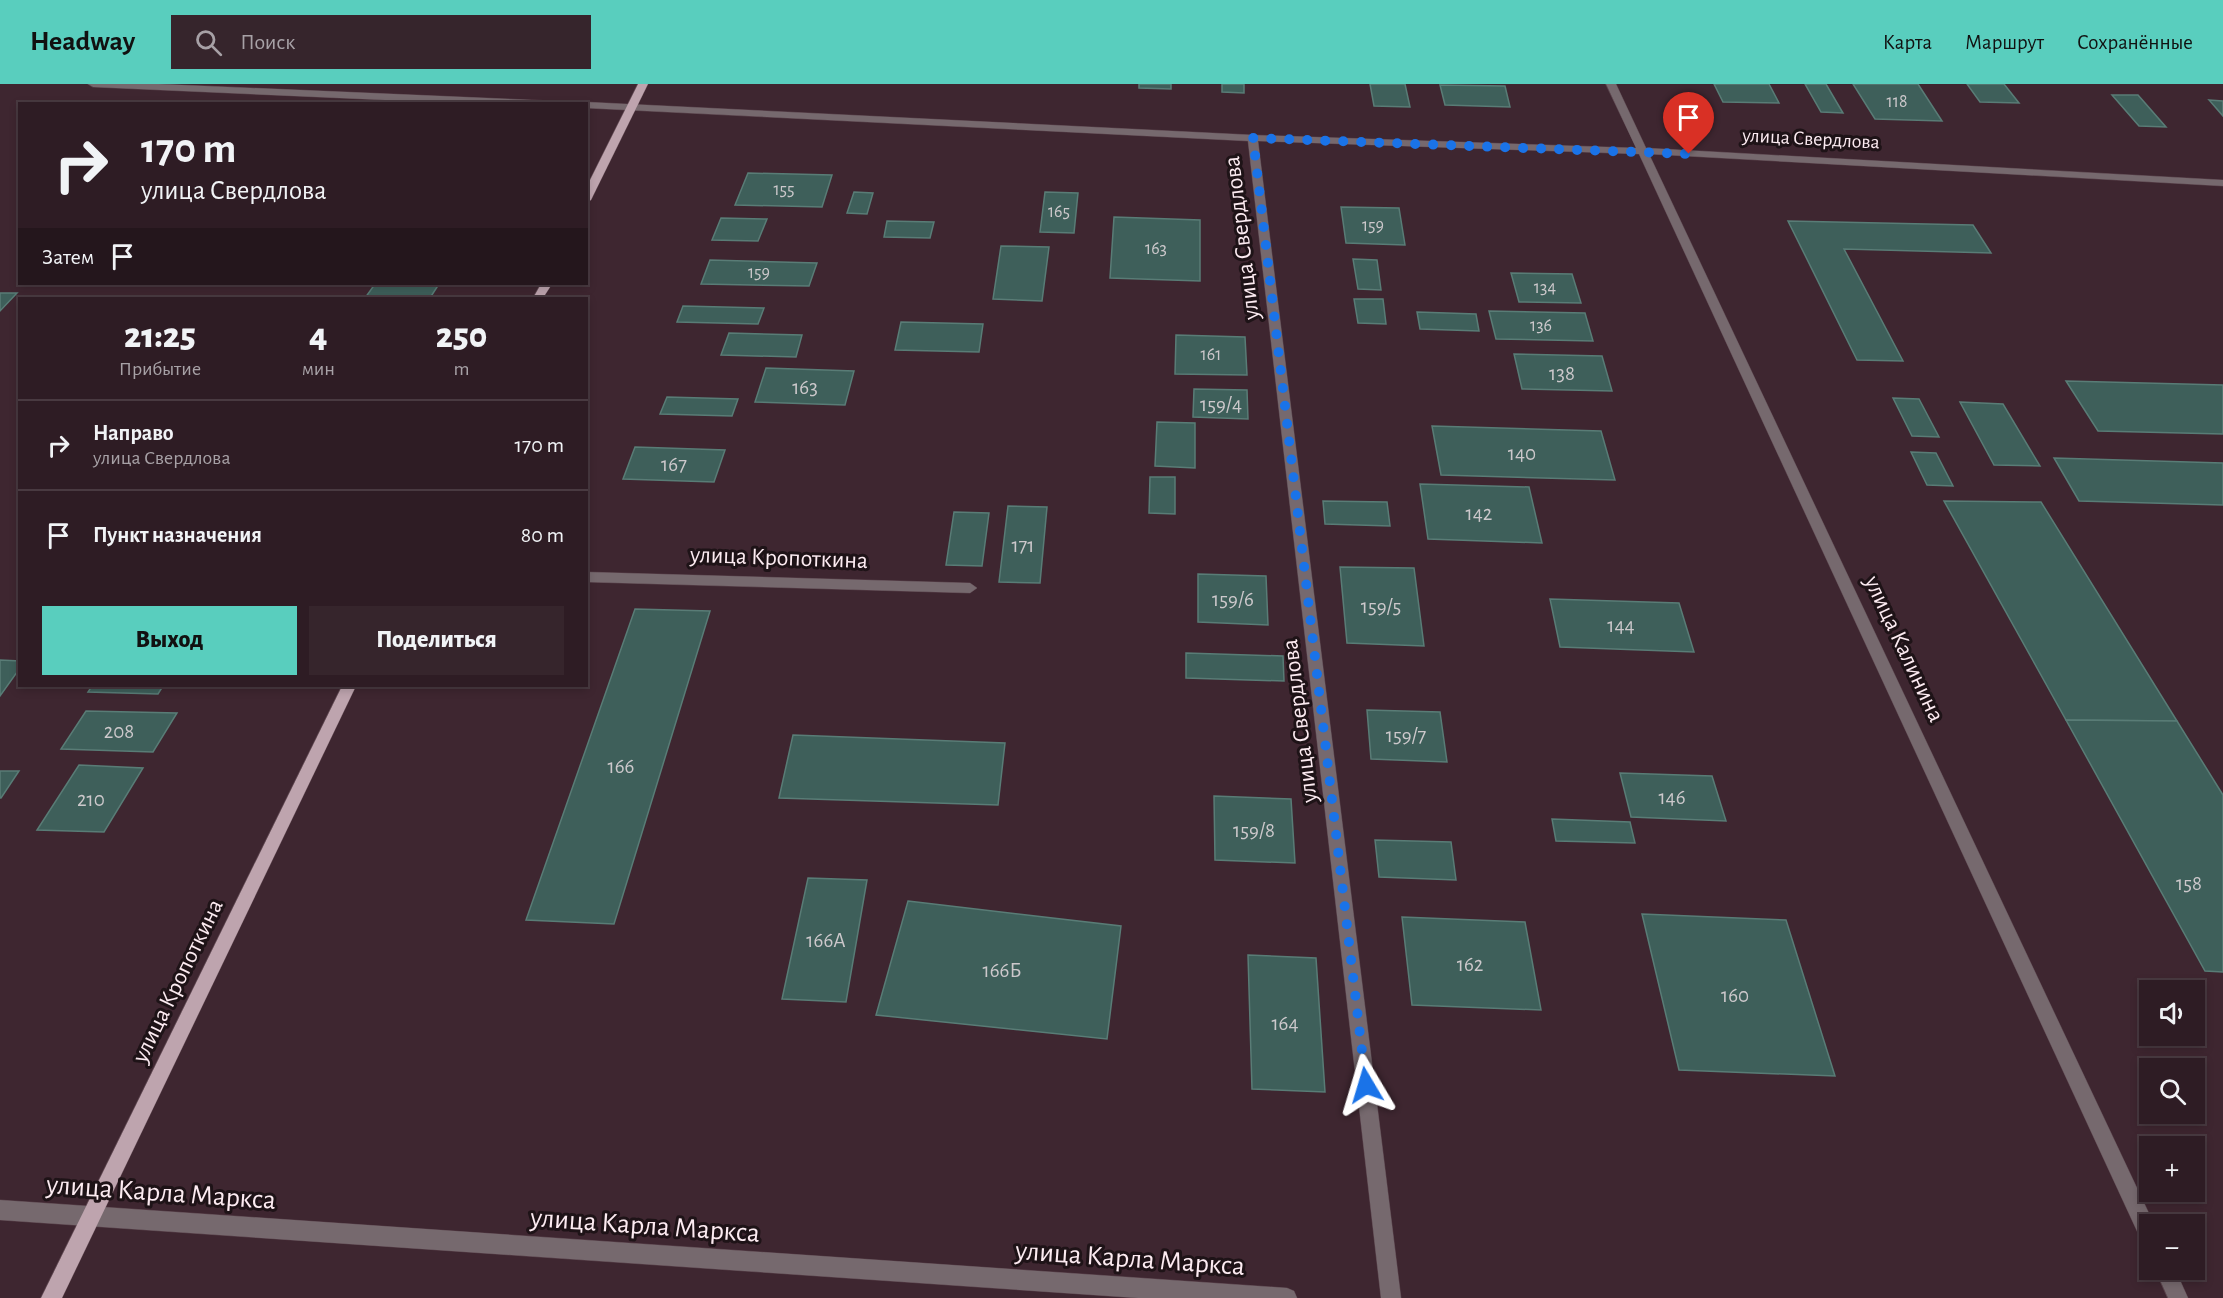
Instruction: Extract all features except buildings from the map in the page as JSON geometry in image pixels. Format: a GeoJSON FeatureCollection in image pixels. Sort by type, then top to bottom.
{"type":"FeatureCollection","features":[{"type":"Feature","properties":{"kind":"main road"},"geometry":{"type":"LineString","coordinates":[[588,196],[643,84]]}},
{"type":"Feature","properties":{"kind":"main road","name":"улица Кропоткина"},"geometry":{"type":"LineString","coordinates":[[51,1298],[349,687]]}},
{"type":"Feature","properties":{"kind":"street"},"geometry":{"type":"LineString","coordinates":[[93,84],[509,102]]}},
{"type":"Feature","properties":{"kind":"street","name":"улица Калинина"},"geometry":{"type":"LineString","coordinates":[[1611,84],[2140,1214]]}},
{"type":"Feature","properties":{"kind":"street","name":"улица Свердлова"},"geometry":{"type":"LineString","coordinates":[[588,105],[1253,138],[1643,151],[2223,183]]}},
{"type":"Feature","properties":{"kind":"street","name":"улица Свердлова"},"geometry":{"type":"LineString","coordinates":[[1253,138],[1391,1298]]}},
{"type":"Feature","properties":{"kind":"street","name":"улица Кропоткина"},"geometry":{"type":"LineString","coordinates":[[588,577],[970,588]]}},
{"type":"Feature","properties":{"kind":"street","name":"улица Карла Маркса"},"geometry":{"type":"LineString","coordinates":[[0,1209],[1287,1298]]}},
{"type":"Feature","properties":{"kind":"street"},"geometry":{"type":"LineString","coordinates":[[2170,1280],[2178,1298]]}},
{"type":"Feature","properties":{"kind":"route"},"geometry":{"type":"LineString","coordinates":[[1366,1085],[1253,138],[1689,154]]}}]}
